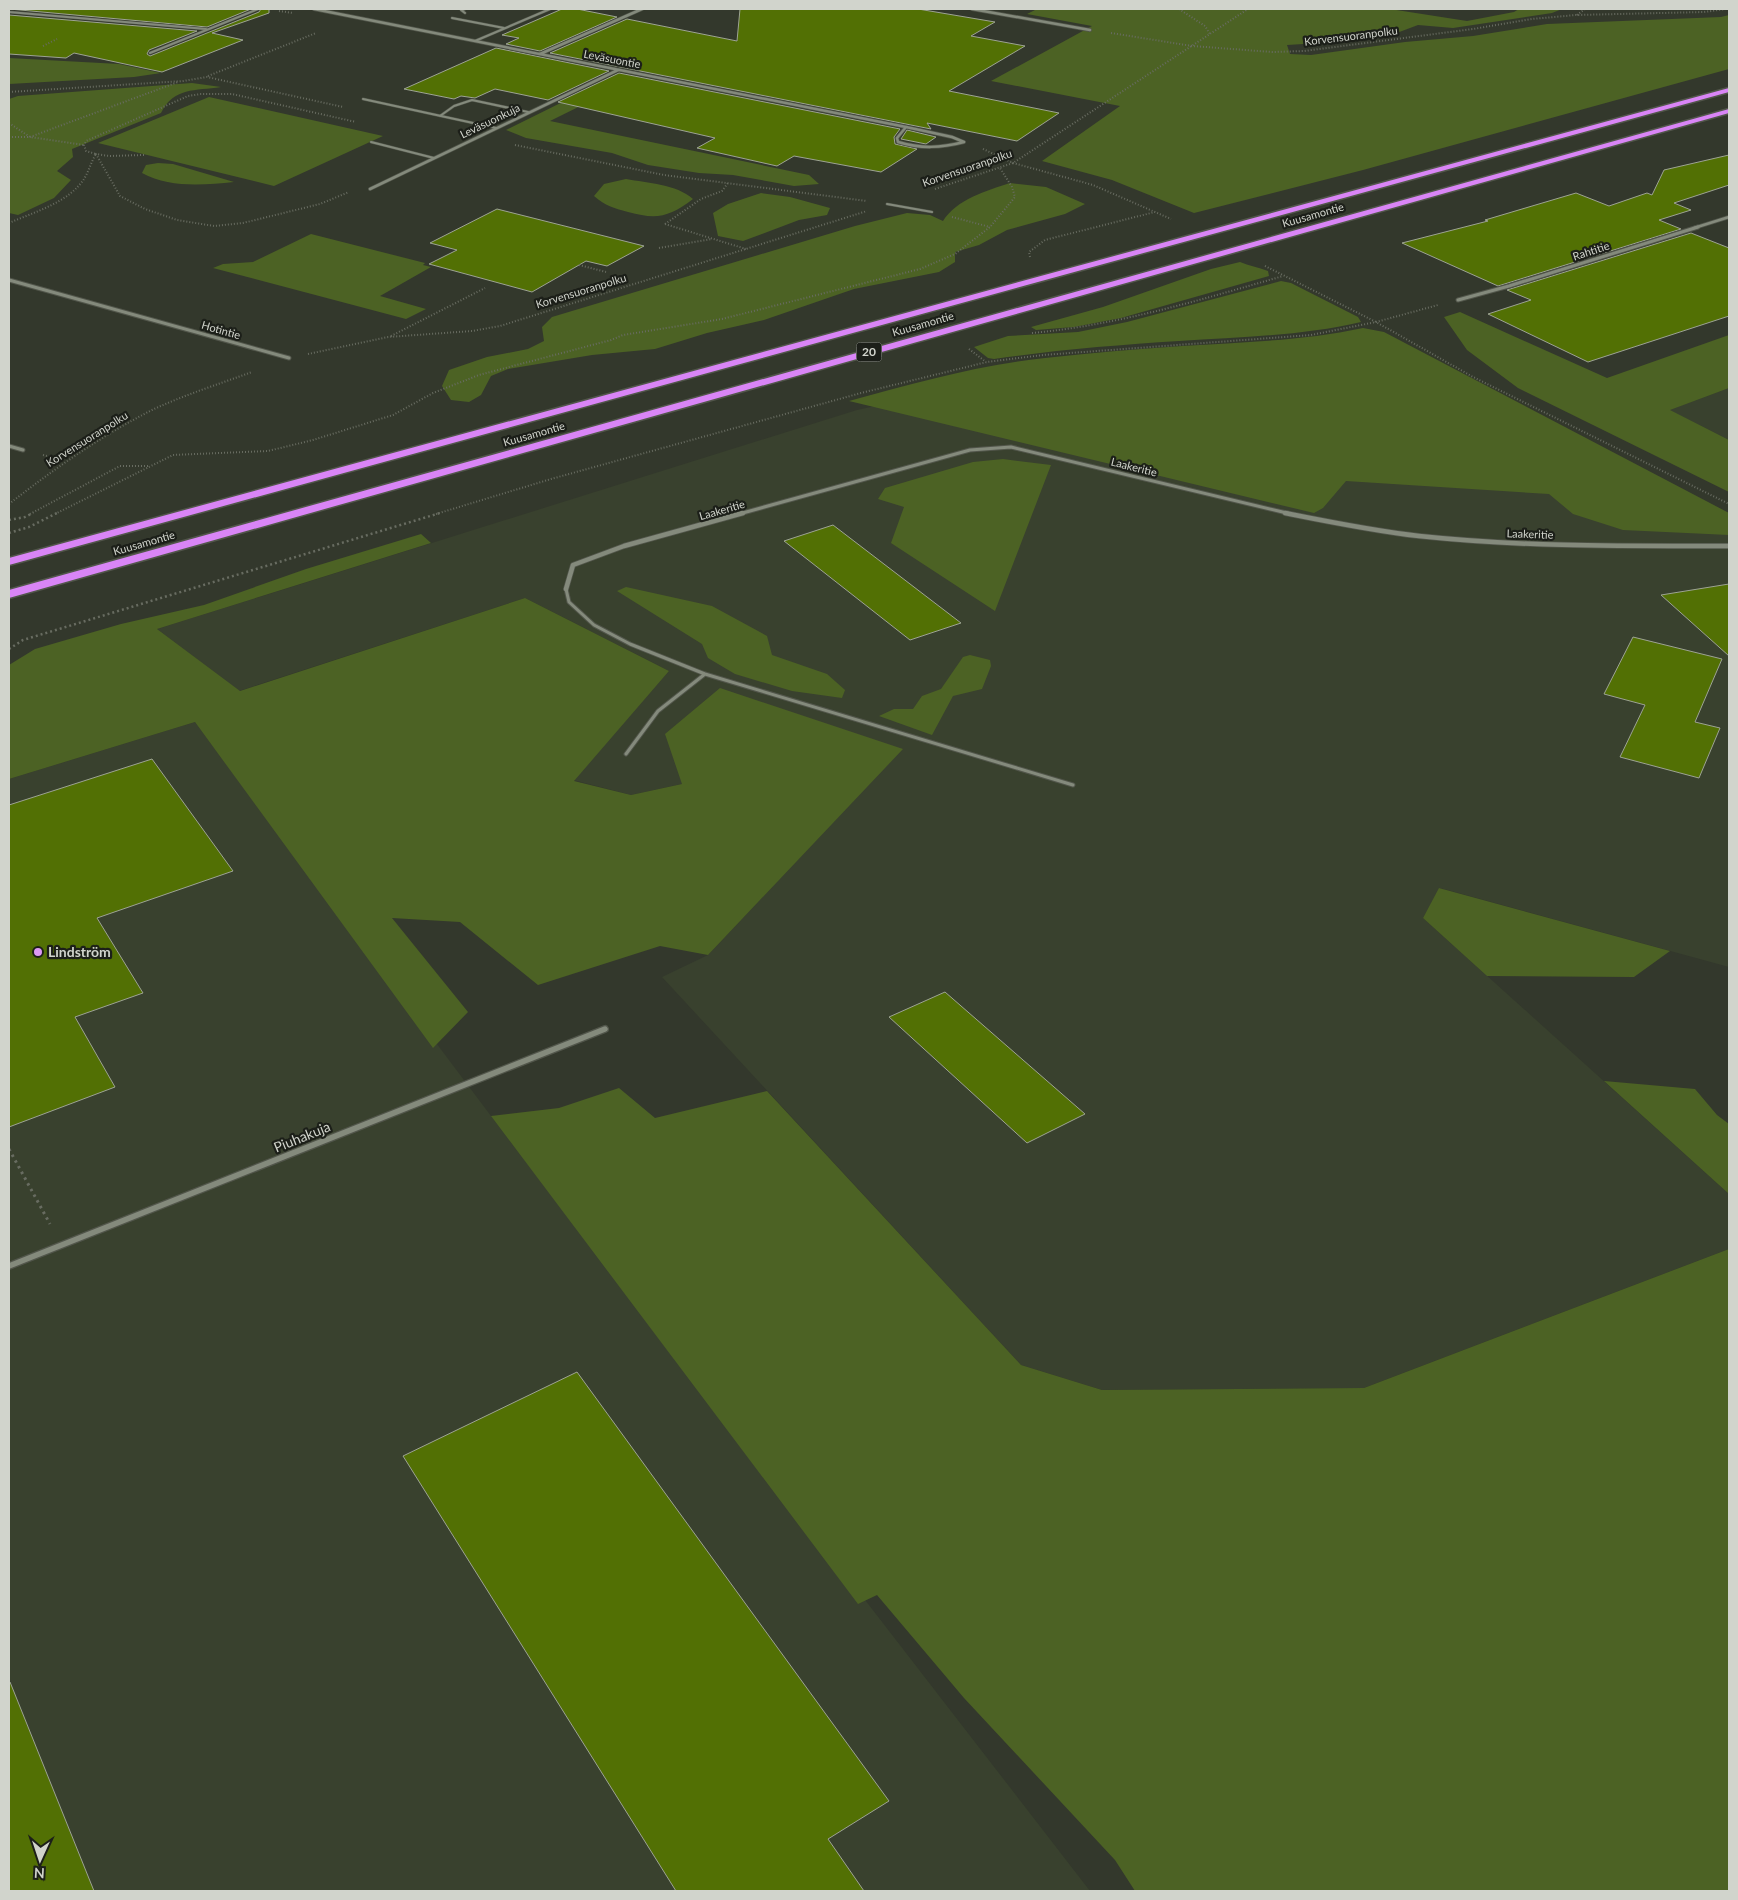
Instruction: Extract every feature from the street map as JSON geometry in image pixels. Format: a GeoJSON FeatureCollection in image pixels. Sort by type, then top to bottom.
{"type":"FeatureCollection","features":[{"type":"Feature","properties":{"kind":"highway","name":"Kuusamontie"},"geometry":{"type":"LineString","coordinates":[[9,562],[1729,90]]}},
{"type":"Feature","properties":{"kind":"highway","name":"Kuusamontie"},"geometry":{"type":"LineString","coordinates":[[9,594],[1729,110]]}},
{"type":"Feature","properties":{"kind":"street","name":"Leväsuontie"},"geometry":{"type":"LineString","coordinates":[[314,9],[906,127],[952,137],[964,142]]}},
{"type":"Feature","properties":{"kind":"street"},"geometry":{"type":"LineString","coordinates":[[540,54],[642,9]]}},
{"type":"Feature","properties":{"kind":"street"},"geometry":{"type":"LineString","coordinates":[[972,9],[1090,30]]}},
{"type":"Feature","properties":{"kind":"street","name":"Leväsuonkuja"},"geometry":{"type":"LineString","coordinates":[[370,188],[619,70]]}},
{"type":"Feature","properties":{"kind":"street"},"geometry":{"type":"LineString","coordinates":[[906,127],[897,138],[898,142],[908,146],[940,148],[964,142]]}},
{"type":"Feature","properties":{"kind":"street","name":"Rahtitie"},"geometry":{"type":"LineString","coordinates":[[1458,300],[1509,286],[1729,217]]}},
{"type":"Feature","properties":{"kind":"street","name":"Hotintie"},"geometry":{"type":"LineString","coordinates":[[9,280],[289,358]]}},
{"type":"Feature","properties":{"kind":"street"},"geometry":{"type":"LineString","coordinates":[[9,446],[24,450]]}},
{"type":"Feature","properties":{"kind":"street","name":"Laakeritie"},"geometry":{"type":"LineString","coordinates":[[566,590],[572,565],[624,546],[970,450],[1011,447],[1290,515],[1377,530],[1462,540],[1729,546]]}},
{"type":"Feature","properties":{"kind":"street","name":"Piuhakuja"},"geometry":{"type":"LineString","coordinates":[[9,1266],[605,1029]]}},
{"type":"Feature","properties":{"kind":"lane"},"geometry":{"type":"LineString","coordinates":[[150,52],[258,9]]}},
{"type":"Feature","properties":{"kind":"lane"},"geometry":{"type":"LineString","coordinates":[[465,9],[461,10],[465,13]]}},
{"type":"Feature","properties":{"kind":"lane"},"geometry":{"type":"LineString","coordinates":[[475,41],[550,9]]}},
{"type":"Feature","properties":{"kind":"lane"},"geometry":{"type":"LineString","coordinates":[[9,12],[206,29]]}},
{"type":"Feature","properties":{"kind":"lane"},"geometry":{"type":"LineString","coordinates":[[452,18],[504,28]]}},
{"type":"Feature","properties":{"kind":"lane"},"geometry":{"type":"LineString","coordinates":[[363,100],[496,128]]}},
{"type":"Feature","properties":{"kind":"lane"},"geometry":{"type":"LineString","coordinates":[[440,116],[464,101],[472,100],[528,112]]}},
{"type":"Feature","properties":{"kind":"lane"},"geometry":{"type":"LineString","coordinates":[[371,142],[434,158]]}},
{"type":"Feature","properties":{"kind":"lane"},"geometry":{"type":"LineString","coordinates":[[887,204],[932,212]]}},
{"type":"Feature","properties":{"kind":"lane"},"geometry":{"type":"LineString","coordinates":[[566,590],[569,602],[594,625],[630,644],[705,674],[1073,785]]}},
{"type":"Feature","properties":{"kind":"lane"},"geometry":{"type":"LineString","coordinates":[[626,754],[658,711],[705,674]]}},
{"type":"Feature","properties":{"kind":"path"},"geometry":{"type":"LineString","coordinates":[[1179,9],[1205,26],[1210,34]]}},
{"type":"Feature","properties":{"kind":"path"},"geometry":{"type":"LineString","coordinates":[[1090,30],[1192,46],[1248,9]]}},
{"type":"Feature","properties":{"kind":"path"},"geometry":{"type":"LineString","coordinates":[[1576,15],[1585,9]]}},
{"type":"Feature","properties":{"kind":"path","name":"Korvensuoranpolku"},"geometry":{"type":"LineString","coordinates":[[929,191],[1013,163],[1192,46],[1272,52],[1304,51],[1473,29],[1532,19],[1576,15],[1649,14],[1726,9]]}},
{"type":"Feature","properties":{"kind":"path"},"geometry":{"type":"LineString","coordinates":[[207,76],[356,17]]}},
{"type":"Feature","properties":{"kind":"path"},"geometry":{"type":"LineString","coordinates":[[30,137],[182,81]]}},
{"type":"Feature","properties":{"kind":"path"},"geometry":{"type":"LineString","coordinates":[[144,155],[109,156],[96,154],[86,151],[84,145],[86,140],[188,96],[201,94],[232,94],[356,122]]}},
{"type":"Feature","properties":{"kind":"path"},"geometry":{"type":"LineString","coordinates":[[9,123],[30,137]]}},
{"type":"Feature","properties":{"kind":"path"},"geometry":{"type":"LineString","coordinates":[[9,137],[30,137],[84,145]]}},
{"type":"Feature","properties":{"kind":"path"},"geometry":{"type":"LineString","coordinates":[[964,142],[1013,163],[1119,195],[1176,222]]}},
{"type":"Feature","properties":{"kind":"path"},"geometry":{"type":"LineString","coordinates":[[96,154],[120,196],[145,209],[176,220],[214,226],[243,223],[320,204],[348,193],[355,187]]}},
{"type":"Feature","properties":{"kind":"path"},"geometry":{"type":"LineString","coordinates":[[9,223],[57,202],[72,191],[84,179],[96,154]]}},
{"type":"Feature","properties":{"kind":"path"},"geometry":{"type":"LineString","coordinates":[[9,533],[28,527],[173,455],[268,451],[313,440],[393,416],[433,393],[479,376],[568,350],[611,340],[622,335],[722,319],[920,269],[955,254],[990,227],[1015,197],[1012,187],[1000,168]]}},
{"type":"Feature","properties":{"kind":"path"},"geometry":{"type":"LineString","coordinates":[[728,182],[722,191],[701,199],[664,224],[747,249]]}},
{"type":"Feature","properties":{"kind":"path","name":"Korvensuoranpolku"},"geometry":{"type":"LineString","coordinates":[[9,504],[65,460],[107,434],[154,410],[289,358],[388,337],[472,331],[500,326],[887,204]]}},
{"type":"Feature","properties":{"kind":"path"},"geometry":{"type":"LineString","coordinates":[[932,212],[990,227]]}},
{"type":"Feature","properties":{"kind":"path"},"geometry":{"type":"LineString","coordinates":[[1030,259],[1029,252],[1045,240],[1155,212]]}},
{"type":"Feature","properties":{"kind":"path"},"geometry":{"type":"LineString","coordinates":[[659,248],[713,239]]}},
{"type":"Feature","properties":{"kind":"path"},"geometry":{"type":"LineString","coordinates":[[580,265],[606,272]]}},
{"type":"Feature","properties":{"kind":"path"},"geometry":{"type":"LineString","coordinates":[[1262,265],[1376,322],[1474,377],[1729,504]]}},
{"type":"Feature","properties":{"kind":"path"},"geometry":{"type":"LineString","coordinates":[[1023,333],[1076,330],[1124,320],[1283,276]]}},
{"type":"Feature","properties":{"kind":"path"},"geometry":{"type":"LineString","coordinates":[[388,337],[485,288]]}},
{"type":"Feature","properties":{"kind":"path"},"geometry":{"type":"LineString","coordinates":[[9,649],[23,640],[551,479],[861,393],[987,362],[1043,355],[1303,336],[1332,332],[1376,322],[1458,300]]}},
{"type":"Feature","properties":{"kind":"path"},"geometry":{"type":"LineString","coordinates":[[964,345],[987,362]]}},
{"type":"Feature","properties":{"kind":"path"},"geometry":{"type":"LineString","coordinates":[[9,520],[25,517],[120,466],[152,466]]}},
{"type":"Feature","properties":{"kind":"path"},"geometry":{"type":"LineString","coordinates":[[9,1149],[61,1244]]}},
{"type":"Feature","properties":{"kind":"shaded area"},"geometry":{"type":"Polygon","coordinates":[[[1729,388],[1729,440],[1669,410],[1729,388]]]}},
{"type":"Feature","properties":{"kind":"shaded area"},"geometry":{"type":"Polygon","coordinates":[[[889,403],[1331,477],[1690,495],[1729,517],[1729,967],[1440,888],[1423,918],[1729,1194],[1729,1249],[1364,1388],[1102,1390],[1021,1365],[662,977],[708,955],[902,749],[682,784],[631,795],[573,780],[669,671],[525,598],[239,691],[157,629],[857,410],[889,403]]]}},
{"type":"Feature","properties":{"kind":"shaded area"},"geometry":{"type":"Polygon","coordinates":[[[195,722],[491,1116],[1090,1891],[9,1891],[9,779],[195,722]]]}},
{"type":"Feature","properties":{"kind":"green space"},"geometry":{"type":"Polygon","coordinates":[[[1037,9],[1390,9],[1467,21],[1514,12],[1519,9],[1562,9],[1552,13],[1453,28],[1418,25],[1394,34],[1352,41],[1287,45],[1290,54],[1311,55],[1405,42],[1473,36],[1547,24],[1721,17],[1729,15],[1729,69],[1363,170],[1194,213],[1112,180],[1042,161],[1120,106],[991,81],[1092,26],[1027,14],[1037,9]]]}},
{"type":"Feature","properties":{"kind":"green space"},"geometry":{"type":"Polygon","coordinates":[[[9,58],[119,64],[161,73],[134,77],[9,84],[9,58]]]}},
{"type":"Feature","properties":{"kind":"green space"},"geometry":{"type":"Polygon","coordinates":[[[633,80],[550,121],[809,175],[819,184],[794,186],[733,175],[699,173],[648,165],[612,153],[526,138],[506,130],[603,82],[633,80]]]}},
{"type":"Feature","properties":{"kind":"green space"},"geometry":{"type":"Polygon","coordinates":[[[192,83],[221,87],[179,94],[166,105],[161,113],[72,149],[73,157],[57,171],[71,180],[54,198],[18,215],[9,213],[9,99],[18,96],[192,83]]]}},
{"type":"Feature","properties":{"kind":"green space"},"geometry":{"type":"Polygon","coordinates":[[[209,97],[383,136],[274,186],[98,143],[209,97]]]}},
{"type":"Feature","properties":{"kind":"green space"},"geometry":{"type":"Polygon","coordinates":[[[158,163],[173,164],[234,182],[175,183],[152,178],[142,173],[146,165],[158,163]]]}},
{"type":"Feature","properties":{"kind":"green space"},"geometry":{"type":"Polygon","coordinates":[[[626,179],[670,187],[693,199],[670,213],[647,216],[618,209],[594,196],[604,184],[626,179]]]}},
{"type":"Feature","properties":{"kind":"green space"},"geometry":{"type":"Polygon","coordinates":[[[1010,183],[1046,187],[1085,204],[1065,214],[1007,230],[979,245],[955,252],[955,262],[939,272],[854,289],[764,320],[707,333],[655,349],[592,355],[508,369],[491,376],[481,395],[469,402],[451,400],[442,386],[449,370],[487,357],[528,349],[544,341],[542,327],[552,317],[855,226],[907,213],[930,215],[943,221],[949,213],[964,201],[1010,183]]]}},
{"type":"Feature","properties":{"kind":"green space"},"geometry":{"type":"Polygon","coordinates":[[[761,193],[790,197],[830,208],[827,215],[799,220],[743,241],[718,236],[713,213],[728,204],[761,193]]]}},
{"type":"Feature","properties":{"kind":"green space"},"geometry":{"type":"Polygon","coordinates":[[[311,234],[425,263],[423,265],[431,267],[380,296],[426,309],[406,319],[213,268],[223,264],[253,262],[311,234]]]}},
{"type":"Feature","properties":{"kind":"green space"},"geometry":{"type":"Polygon","coordinates":[[[1240,262],[1268,271],[1269,276],[1121,318],[1074,327],[1036,330],[1031,327],[1103,307],[1211,269],[1240,262]]]}},
{"type":"Feature","properties":{"kind":"green space"},"geometry":{"type":"Polygon","coordinates":[[[1281,281],[1291,283],[1358,317],[1361,322],[1293,333],[1109,346],[994,359],[988,358],[974,347],[1008,336],[1078,332],[1127,322],[1281,281]]]}},
{"type":"Feature","properties":{"kind":"green space"},"geometry":{"type":"Polygon","coordinates":[[[1460,312],[1607,378],[1729,335],[1729,388],[1670,410],[1729,440],[1729,492],[1518,388],[1467,350],[1444,317],[1460,312]]]}},
{"type":"Feature","properties":{"kind":"green space"},"geometry":{"type":"Polygon","coordinates":[[[1363,328],[1384,332],[1729,513],[1729,535],[1623,530],[1573,514],[1549,494],[1346,481],[1323,508],[1314,513],[849,401],[946,375],[1020,361],[1130,350],[1318,336],[1363,328]]]}},
{"type":"Feature","properties":{"kind":"green space"},"geometry":{"type":"Polygon","coordinates":[[[1003,459],[1051,465],[995,611],[891,543],[904,507],[878,499],[885,488],[973,462],[1003,459]]]}},
{"type":"Feature","properties":{"kind":"green space"},"geometry":{"type":"Polygon","coordinates":[[[421,534],[431,543],[157,629],[240,691],[525,598],[669,671],[574,781],[631,795],[682,784],[665,734],[720,688],[903,749],[708,955],[660,946],[538,985],[460,922],[392,918],[468,1012],[433,1048],[195,722],[9,779],[9,665],[35,649],[121,624],[204,605],[306,569],[421,534]]]}},
{"type":"Feature","properties":{"kind":"green space"},"geometry":{"type":"Polygon","coordinates":[[[626,587],[712,606],[767,636],[772,655],[827,674],[845,690],[842,698],[792,691],[735,674],[708,658],[702,644],[617,591],[626,587]]]}},
{"type":"Feature","properties":{"kind":"green space"},"geometry":{"type":"Polygon","coordinates":[[[970,655],[990,660],[991,666],[982,689],[953,696],[932,735],[879,716],[894,709],[913,709],[922,696],[941,689],[963,657],[970,655]]]}},
{"type":"Feature","properties":{"kind":"green space"},"geometry":{"type":"Polygon","coordinates":[[[1439,888],[1670,951],[1634,977],[1487,976],[1423,918],[1439,888]]]}},
{"type":"Feature","properties":{"kind":"green space"},"geometry":{"type":"Polygon","coordinates":[[[1604,1081],[1695,1089],[1717,1115],[1729,1124],[1729,1194],[1604,1081]]]}},
{"type":"Feature","properties":{"kind":"green space"},"geometry":{"type":"Polygon","coordinates":[[[619,1088],[655,1118],[767,1091],[1021,1365],[1102,1390],[1364,1388],[1729,1249],[1729,1891],[1135,1891],[1115,1860],[964,1698],[877,1595],[858,1604],[491,1116],[559,1108],[619,1088]]]}},
{"type":"Feature","properties":{"kind":"building"},"geometry":{"type":"Polygon","coordinates":[[[9,9],[251,9],[207,27],[9,9]]]}},
{"type":"Feature","properties":{"kind":"building"},"geometry":{"type":"Polygon","coordinates":[[[261,9],[269,9],[269,13],[212,33],[243,40],[162,72],[74,53],[66,58],[9,54],[9,15],[197,31],[149,50],[147,54],[150,56],[259,12],[261,9]]]}},
{"type":"Feature","properties":{"kind":"building"},"geometry":{"type":"Polygon","coordinates":[[[562,9],[577,9],[617,17],[540,51],[506,44],[519,38],[502,35],[562,9]]]}},
{"type":"Feature","properties":{"kind":"building"},"geometry":{"type":"Polygon","coordinates":[[[740,9],[918,9],[995,22],[971,36],[1025,46],[949,91],[1059,113],[1017,141],[927,123],[931,129],[550,53],[627,19],[737,41],[740,9]]]}},
{"type":"Feature","properties":{"kind":"building"},"geometry":{"type":"Polygon","coordinates":[[[496,48],[609,71],[548,100],[495,89],[475,98],[461,96],[454,99],[404,89],[496,48]]]}},
{"type":"Feature","properties":{"kind":"building"},"geometry":{"type":"Polygon","coordinates":[[[619,73],[900,129],[894,137],[895,144],[917,149],[881,172],[794,156],[777,166],[697,148],[715,138],[558,102],[619,73]]]}},
{"type":"Feature","properties":{"kind":"building"},"geometry":{"type":"Polygon","coordinates":[[[907,130],[936,137],[926,144],[901,139],[907,130]]]}},
{"type":"Feature","properties":{"kind":"building"},"geometry":{"type":"Polygon","coordinates":[[[1729,155],[1729,185],[1674,203],[1691,210],[1659,220],[1681,229],[1498,286],[1402,243],[1488,221],[1485,220],[1576,193],[1609,206],[1647,193],[1652,195],[1664,170],[1729,155]]]}},
{"type":"Feature","properties":{"kind":"building"},"geometry":{"type":"Polygon","coordinates":[[[497,209],[644,246],[607,266],[586,261],[532,292],[429,264],[457,250],[430,243],[497,209]]]}},
{"type":"Feature","properties":{"kind":"building"},"geometry":{"type":"Polygon","coordinates":[[[1691,233],[1729,248],[1729,316],[1588,362],[1488,314],[1531,300],[1507,290],[1691,233]]]}},
{"type":"Feature","properties":{"kind":"building"},"geometry":{"type":"Polygon","coordinates":[[[833,525],[961,623],[910,640],[784,541],[833,525]]]}},
{"type":"Feature","properties":{"kind":"building"},"geometry":{"type":"Polygon","coordinates":[[[1729,584],[1729,656],[1661,595],[1729,584]]]}},
{"type":"Feature","properties":{"kind":"building"},"geometry":{"type":"Polygon","coordinates":[[[1633,637],[1722,659],[1695,722],[1720,728],[1699,778],[1620,757],[1645,705],[1604,694],[1633,637]]]}},
{"type":"Feature","properties":{"kind":"building","name":"Lindström"},"geometry":{"type":"Polygon","coordinates":[[[152,759],[233,871],[97,918],[143,993],[75,1017],[115,1087],[9,1127],[9,805],[152,759]]]}},
{"type":"Feature","properties":{"kind":"building"},"geometry":{"type":"Polygon","coordinates":[[[945,992],[1085,1114],[1027,1143],[889,1017],[945,992]]]}},
{"type":"Feature","properties":{"kind":"building"},"geometry":{"type":"Polygon","coordinates":[[[577,1372],[889,1801],[828,1839],[864,1891],[676,1891],[403,1456],[577,1372]]]}},
{"type":"Feature","properties":{"kind":"building"},"geometry":{"type":"Polygon","coordinates":[[[10,1682],[94,1891],[9,1891],[10,1682]]]}},
{"type":"Feature","properties":{"kind":"place","name":"Lindström"},"geometry":{"type":"Point","coordinates":[38,952]}}]}
